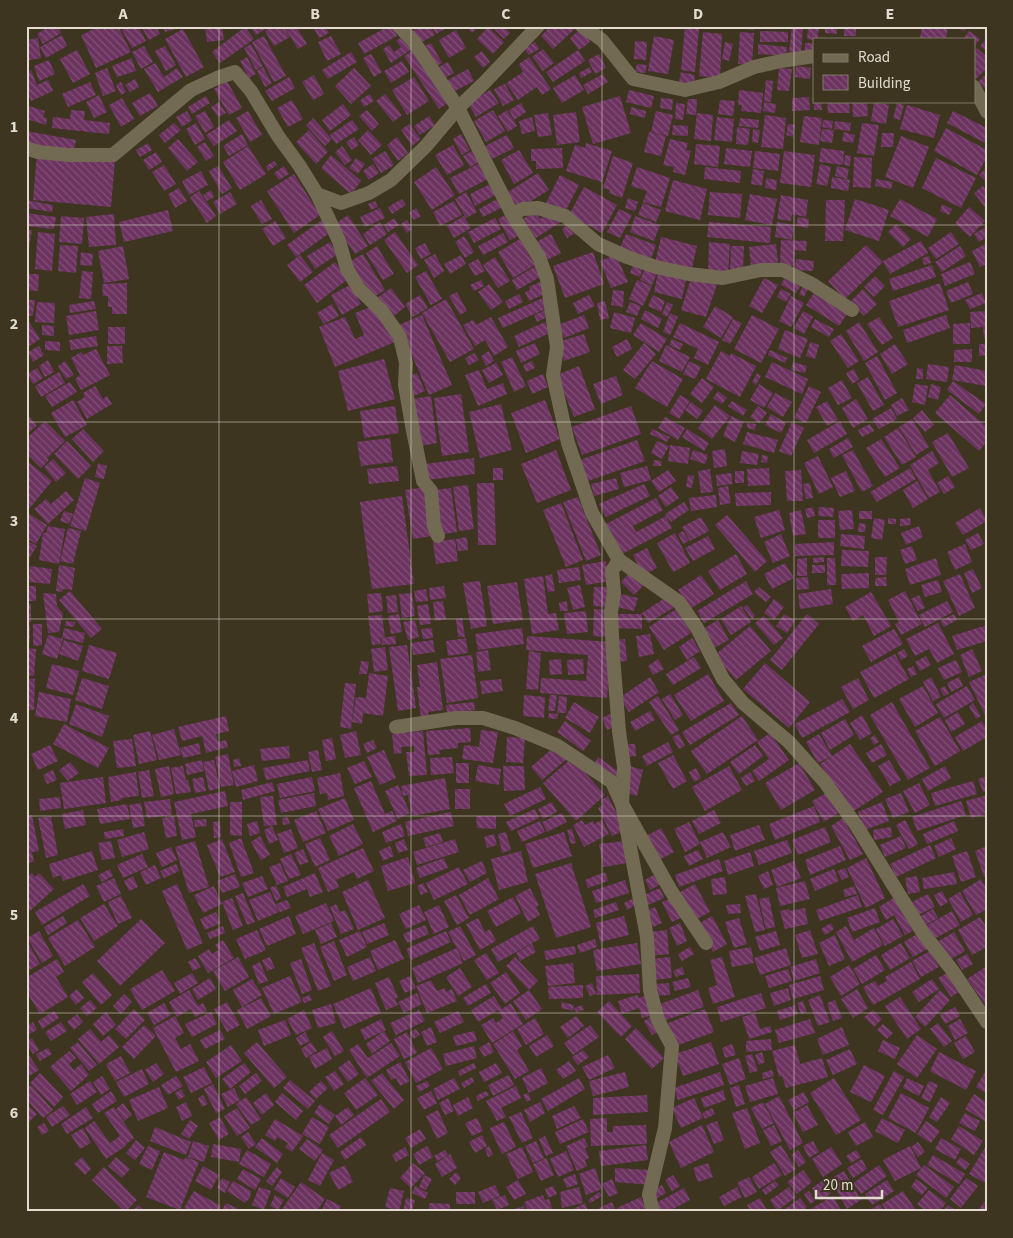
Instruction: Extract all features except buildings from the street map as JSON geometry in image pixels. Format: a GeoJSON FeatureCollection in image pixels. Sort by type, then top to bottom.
{"type":"FeatureCollection","features":[{"type":"Feature","properties":{"kind":"street"},"geometry":{"type":"LineString","coordinates":[[399,26],[414,42],[458,108],[512,214],[539,257],[547,279],[557,347],[553,375],[568,443],[592,513],[619,560],[679,602],[697,628],[723,679],[743,703],[789,742],[824,781],[856,824],[923,933],[952,970],[987,1022]]}},
{"type":"Feature","properties":{"kind":"street"},"geometry":{"type":"LineString","coordinates":[[317,194],[341,203],[369,193],[391,180],[426,146],[458,108],[538,26]]}},
{"type":"Feature","properties":{"kind":"street"},"geometry":{"type":"LineString","coordinates":[[582,26],[602,40],[633,79],[685,90],[719,82],[754,67],[813,56]]}},
{"type":"Feature","properties":{"kind":"street"},"geometry":{"type":"LineString","coordinates":[[26,148],[38,152],[69,155],[113,155],[191,90],[235,72],[251,91],[278,136],[317,194],[339,241],[347,269],[359,288],[382,311],[400,337],[406,363],[405,385],[413,431],[423,481],[431,491],[434,526],[438,536]]}},
{"type":"Feature","properties":{"kind":"street"},"geometry":{"type":"LineString","coordinates":[[976,91],[987,112]]}},
{"type":"Feature","properties":{"kind":"street"},"geometry":{"type":"LineString","coordinates":[[512,214],[523,209],[538,208],[565,216],[598,244],[656,267],[689,274],[723,278],[761,270],[783,270],[812,284],[852,310]]}},
{"type":"Feature","properties":{"kind":"street"},"geometry":{"type":"LineString","coordinates":[[619,560],[612,571],[614,593],[612,612],[613,656],[624,767],[622,804],[647,937],[650,990],[658,1020],[672,1046],[665,1128],[649,1195],[653,1212]]}},
{"type":"Feature","properties":{"kind":"street"},"geometry":{"type":"LineString","coordinates":[[396,727],[456,718],[483,718],[515,728],[558,746],[612,782],[622,804],[671,892],[706,943]]}}]}
